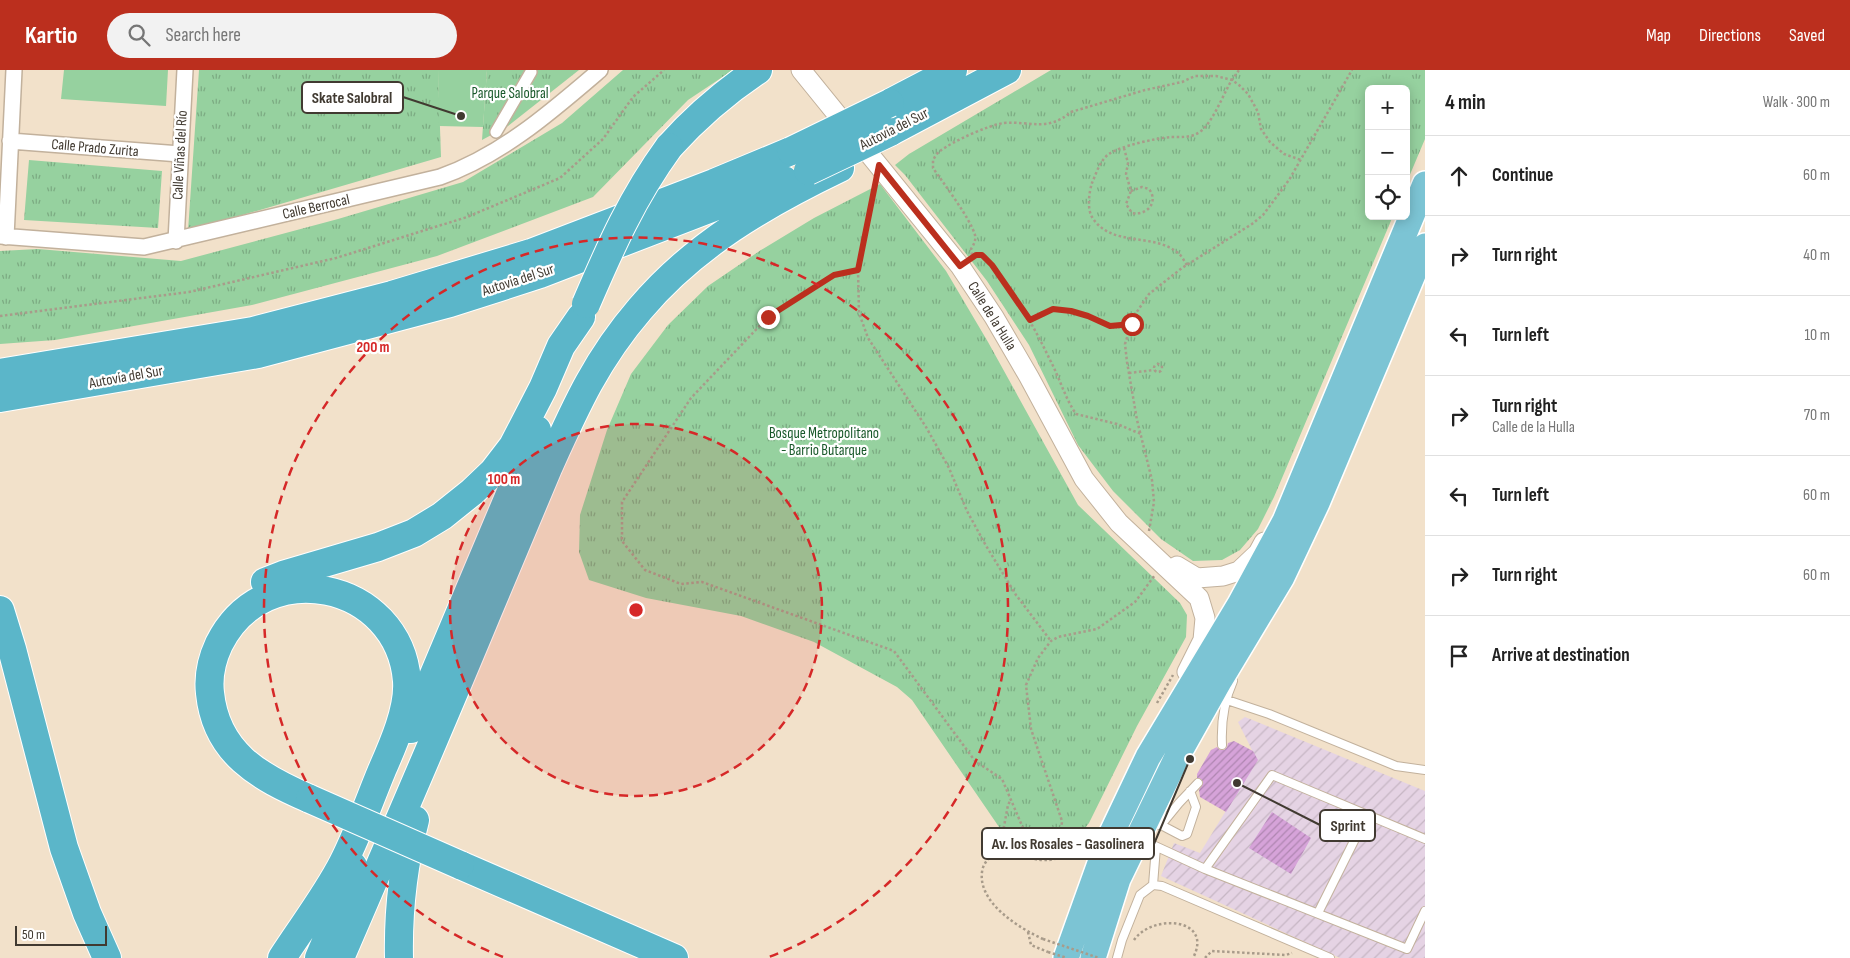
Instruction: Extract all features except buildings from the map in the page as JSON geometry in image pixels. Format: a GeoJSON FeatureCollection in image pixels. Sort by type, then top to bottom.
{"type":"FeatureCollection","features":[{"type":"Feature","properties":{"kind":"highway"},"geometry":{"type":"LineString","coordinates":[[319,958],[337,916],[350,874],[530,446],[610,247],[631,205],[669,147],[688,125],[707,108],[731,88],[758,70]]}},
{"type":"Feature","properties":{"kind":"highway","name":"Autovía del Sur"},"geometry":{"type":"LineString","coordinates":[[0,373],[253,331],[392,295],[531,253],[714,183],[803,168],[890,103],[953,70]]}},
{"type":"Feature","properties":{"kind":"highway","name":"Autovía del Sur"},"geometry":{"type":"LineString","coordinates":[[0,398],[258,354],[450,303],[540,274],[890,132],[1007,70]]}},
{"type":"Feature","properties":{"kind":"highway"},"geometry":{"type":"LineString","coordinates":[[340,958],[451,701],[535,498],[578,401],[602,358],[641,307],[693,257],[712,241],[778,199],[803,168]]}},
{"type":"Feature","properties":{"kind":"highway"},"geometry":{"type":"LineString","coordinates":[[1060,956],[1108,841],[1148,757],[1240,604],[1285,521],[1425,184]]}},
{"type":"Feature","properties":{"kind":"highway"},"geometry":{"type":"LineString","coordinates":[[1093,958],[1118,879],[1149,834],[1179,753],[1282,577],[1321,494],[1425,246]]}},
{"type":"Feature","properties":{"kind":"highway"},"geometry":{"type":"LineString","coordinates":[[584,311],[561,346],[535,404],[513,446],[493,472],[442,516],[414,533],[370,549],[283,575],[249,590],[230,604],[215,622],[205,641],[197,664],[196,692],[199,712],[206,732],[217,750],[245,779],[269,794],[309,805],[458,871],[642,958]]}},
{"type":"Feature","properties":{"kind":"highway"},"geometry":{"type":"LineString","coordinates":[[284,958],[343,863],[395,740],[405,705],[407,682],[401,653],[386,625],[364,606],[341,594],[319,589],[281,592],[257,601],[238,616],[224,634],[214,656],[209,683],[212,709],[222,736],[238,757],[260,774],[309,805]]}},
{"type":"Feature","properties":{"kind":"highway"},"geometry":{"type":"LineString","coordinates":[[0,610],[12,648],[64,848],[87,913],[107,958]]}},
{"type":"Feature","properties":{"kind":"highway"},"geometry":{"type":"LineString","coordinates":[[398,958],[400,894],[407,850],[451,701]]}},
{"type":"Feature","properties":{"kind":"highway"},"geometry":{"type":"LineString","coordinates":[[458,871],[674,958]]}},
{"type":"Feature","properties":{"kind":"highway"},"geometry":{"type":"LineString","coordinates":[[284,958],[309,934],[350,874]]}},
{"type":"Feature","properties":{"kind":"street"},"geometry":{"type":"LineString","coordinates":[[3,236],[14,70]]}},
{"type":"Feature","properties":{"kind":"street","name":"Calle Viñas del Río"},"geometry":{"type":"LineString","coordinates":[[176,241],[184,70]]}},
{"type":"Feature","properties":{"kind":"street","name":"Calle Berrocal"},"geometry":{"type":"LineString","coordinates":[[3,236],[144,247],[176,241],[440,177],[465,169],[509,143],[543,119],[600,70]]}},
{"type":"Feature","properties":{"kind":"street","name":"Calle de la Hulla"},"geometry":{"type":"LineString","coordinates":[[801,70],[960,266],[1029,377],[1084,479],[1119,523],[1148,549]]}},
{"type":"Feature","properties":{"kind":"street"},"geometry":{"type":"LineString","coordinates":[[496,132],[532,71]]}},
{"type":"Feature","properties":{"kind":"street","name":"Calle Prado Zurita"},"geometry":{"type":"LineString","coordinates":[[10,141],[180,154]]}},
{"type":"Feature","properties":{"kind":"street"},"geometry":{"type":"LineString","coordinates":[[1148,549],[1197,578],[1223,576],[1239,571],[1258,553],[1332,410]]}},
{"type":"Feature","properties":{"kind":"street"},"geometry":{"type":"LineString","coordinates":[[1148,549],[1199,598],[1205,618],[1203,640],[1148,757]]}},
{"type":"Feature","properties":{"kind":"lane"},"geometry":{"type":"LineString","coordinates":[[1245,654],[1282,577]]}},
{"type":"Feature","properties":{"kind":"lane"},"geometry":{"type":"LineString","coordinates":[[1222,745],[1221,728],[1229,689],[1237,672]]}},
{"type":"Feature","properties":{"kind":"lane"},"geometry":{"type":"LineString","coordinates":[[1227,700],[1269,714],[1396,766],[1425,770]]}},
{"type":"Feature","properties":{"kind":"lane"},"geometry":{"type":"LineString","coordinates":[[1205,869],[1272,775],[1425,839]]}},
{"type":"Feature","properties":{"kind":"lane"},"geometry":{"type":"LineString","coordinates":[[1153,885],[1149,834],[1198,783]]}},
{"type":"Feature","properties":{"kind":"lane"},"geometry":{"type":"LineString","coordinates":[[1149,834],[1182,836],[1187,834],[1196,807],[1190,791]]}},
{"type":"Feature","properties":{"kind":"lane"},"geometry":{"type":"LineString","coordinates":[[1318,913],[1367,815]]}},
{"type":"Feature","properties":{"kind":"lane"},"geometry":{"type":"LineString","coordinates":[[1149,834],[1205,869],[1408,949],[1425,911]]}},
{"type":"Feature","properties":{"kind":"lane"},"geometry":{"type":"LineString","coordinates":[[1117,958],[1140,895],[1153,885],[1162,886],[1330,958]]}},
{"type":"Feature","properties":{"kind":"path"},"geometry":{"type":"LineString","coordinates":[[0,316],[189,292],[336,258],[467,217],[560,178],[603,139],[633,97],[664,70]]}},
{"type":"Feature","properties":{"kind":"path"},"geometry":{"type":"LineString","coordinates":[[1187,265],[1179,253],[1169,248],[1106,231],[1091,216],[1089,192],[1098,168],[1108,154],[1138,143],[1192,136],[1202,131],[1220,104],[1232,80],[1240,70]]}},
{"type":"Feature","properties":{"kind":"path"},"geometry":{"type":"LineString","coordinates":[[858,270],[834,275],[768,317],[691,398],[622,502],[622,541],[645,570],[681,584],[702,582],[894,651],[975,761],[1002,779],[1026,835],[1046,845],[1061,834],[1062,821],[1031,729],[1026,685],[1038,658],[1050,641],[1058,637],[1097,629],[1135,602],[1157,573],[1141,560],[1148,549],[1149,527],[1154,502],[1153,488],[1129,373],[1125,344],[1134,316],[1149,294],[1187,265],[1263,215],[1289,180],[1352,70]]}},
{"type":"Feature","properties":{"kind":"path"},"geometry":{"type":"LineString","coordinates":[[1141,434],[1117,424],[1076,414],[1068,403],[1053,366],[1030,320],[992,265],[982,255],[976,255],[972,258],[971,249],[975,243],[975,235],[933,168],[933,160],[940,151],[994,126],[1003,124],[1052,124],[1063,119],[1071,112],[1195,76],[1216,76],[1232,80],[1248,94],[1258,112],[1261,129],[1270,142],[1284,154],[1301,160]]}},
{"type":"Feature","properties":{"kind":"path"},"geometry":{"type":"LineString","coordinates":[[1124,148],[1128,163],[1126,174],[1131,191],[1126,204],[1132,213],[1146,212],[1152,206],[1152,193],[1149,189],[1142,188],[1131,191]]}},
{"type":"Feature","properties":{"kind":"path"},"geometry":{"type":"LineString","coordinates":[[879,165],[858,270],[860,313],[868,338],[926,427],[949,468],[967,511],[984,544],[1016,595],[1050,641]]}},
{"type":"Feature","properties":{"kind":"path"},"geometry":{"type":"LineString","coordinates":[[1030,320],[1053,309],[1071,311],[1088,316],[1110,326],[1132,324]]}},
{"type":"Feature","properties":{"kind":"path"},"geometry":{"type":"LineString","coordinates":[[1129,373],[1154,370]]}},
{"type":"Feature","properties":{"kind":"path"},"geometry":{"type":"LineString","coordinates":[[1154,709],[1173,675]]}},
{"type":"Feature","properties":{"kind":"path"},"geometry":{"type":"LineString","coordinates":[[999,853],[1008,805],[1011,799]]}},
{"type":"Feature","properties":{"kind":"path"},"geometry":{"type":"LineString","coordinates":[[1093,830],[1066,856],[1054,860],[1032,859],[1003,851],[986,861],[981,880],[986,894],[1013,923],[1043,940],[1099,958]]}},
{"type":"Feature","properties":{"kind":"path"},"geometry":{"type":"LineString","coordinates":[[1012,852],[1026,835]]}},
{"type":"Feature","properties":{"kind":"path"},"geometry":{"type":"LineString","coordinates":[[1132,944],[1141,932],[1151,927],[1162,923],[1177,922],[1187,926],[1195,935],[1198,943],[1193,958]]}},
{"type":"Feature","properties":{"kind":"path"},"geometry":{"type":"LineString","coordinates":[[1028,932],[1031,945],[1060,956]]}},
{"type":"Feature","properties":{"kind":"path"},"geometry":{"type":"LineString","coordinates":[[1205,958],[1212,951],[1286,955],[1308,949]]}},
{"type":"Feature","properties":{"kind":"shaded area"},"geometry":{"type":"Polygon","coordinates":[[[1245,717],[1425,791],[1425,958],[1340,958],[1161,876],[1174,843],[1200,853],[1257,760],[1238,722],[1245,717]]]}},
{"type":"Feature","properties":{"kind":"green space"},"geometry":{"type":"Polygon","coordinates":[[[64,70],[168,70],[166,106],[61,99],[64,70]]]}},
{"type":"Feature","properties":{"kind":"green space"},"geometry":{"type":"Polygon","coordinates":[[[199,70],[438,70],[441,157],[188,231],[199,70]]]}},
{"type":"Feature","properties":{"kind":"green space"},"geometry":{"type":"Polygon","coordinates":[[[438,70],[487,70],[483,127],[439,126],[438,70]]]}},
{"type":"Feature","properties":{"kind":"green space","name":"Parque Salobral"},"geometry":{"type":"Polygon","coordinates":[[[487,70],[579,70],[508,126],[482,140],[487,70]]]}},
{"type":"Feature","properties":{"kind":"green space"},"geometry":{"type":"Polygon","coordinates":[[[623,70],[733,70],[688,100],[593,197],[437,256],[252,305],[55,340],[0,344],[0,251],[38,249],[181,261],[338,219],[463,182],[562,123],[623,70]]]}},
{"type":"Feature","properties":{"kind":"green space"},"geometry":{"type":"Polygon","coordinates":[[[1051,70],[1425,70],[1425,139],[1410,175],[1410,85],[1365,85],[1365,220],[1391,220],[1274,497],[1258,529],[1240,550],[1222,560],[1193,561],[1161,539],[1113,491],[1078,445],[1029,345],[987,281],[905,175],[895,165],[909,154],[1051,70]]]}},
{"type":"Feature","properties":{"kind":"green space"},"geometry":{"type":"Polygon","coordinates":[[[29,160],[162,171],[158,228],[24,220],[29,160]]]}},
{"type":"Feature","properties":{"kind":"green space","name":"Bosque Metropolitano - Barrio Butarque"},"geometry":{"type":"Polygon","coordinates":[[[880,184],[946,271],[988,342],[1078,505],[1180,603],[1187,615],[1186,637],[1137,726],[1089,823],[1074,842],[1051,854],[1034,851],[1010,843],[912,700],[897,687],[814,642],[741,616],[646,598],[589,580],[579,552],[580,515],[607,430],[631,374],[668,325],[708,286],[761,250],[814,218],[880,184]]]}},
{"type":"Feature","properties":{"kind":"place","name":"Skate Salobral"},"geometry":{"type":"Point","coordinates":[461,116]}},
{"type":"Feature","properties":{"kind":"place","name":"Av. los Rosales - Gasolinera"},"geometry":{"type":"Point","coordinates":[1190,759]}},
{"type":"Feature","properties":{"kind":"place","name":"Sprint"},"geometry":{"type":"Point","coordinates":[1237,783]}},
{"type":"Feature","properties":{"kind":"route"},"geometry":{"type":"LineString","coordinates":[[768,317],[834,275],[858,270],[879,165],[960,266],[976,255],[982,255],[992,265],[1030,320],[1053,309],[1071,311],[1088,316],[1110,326],[1132,324]]}}]}
